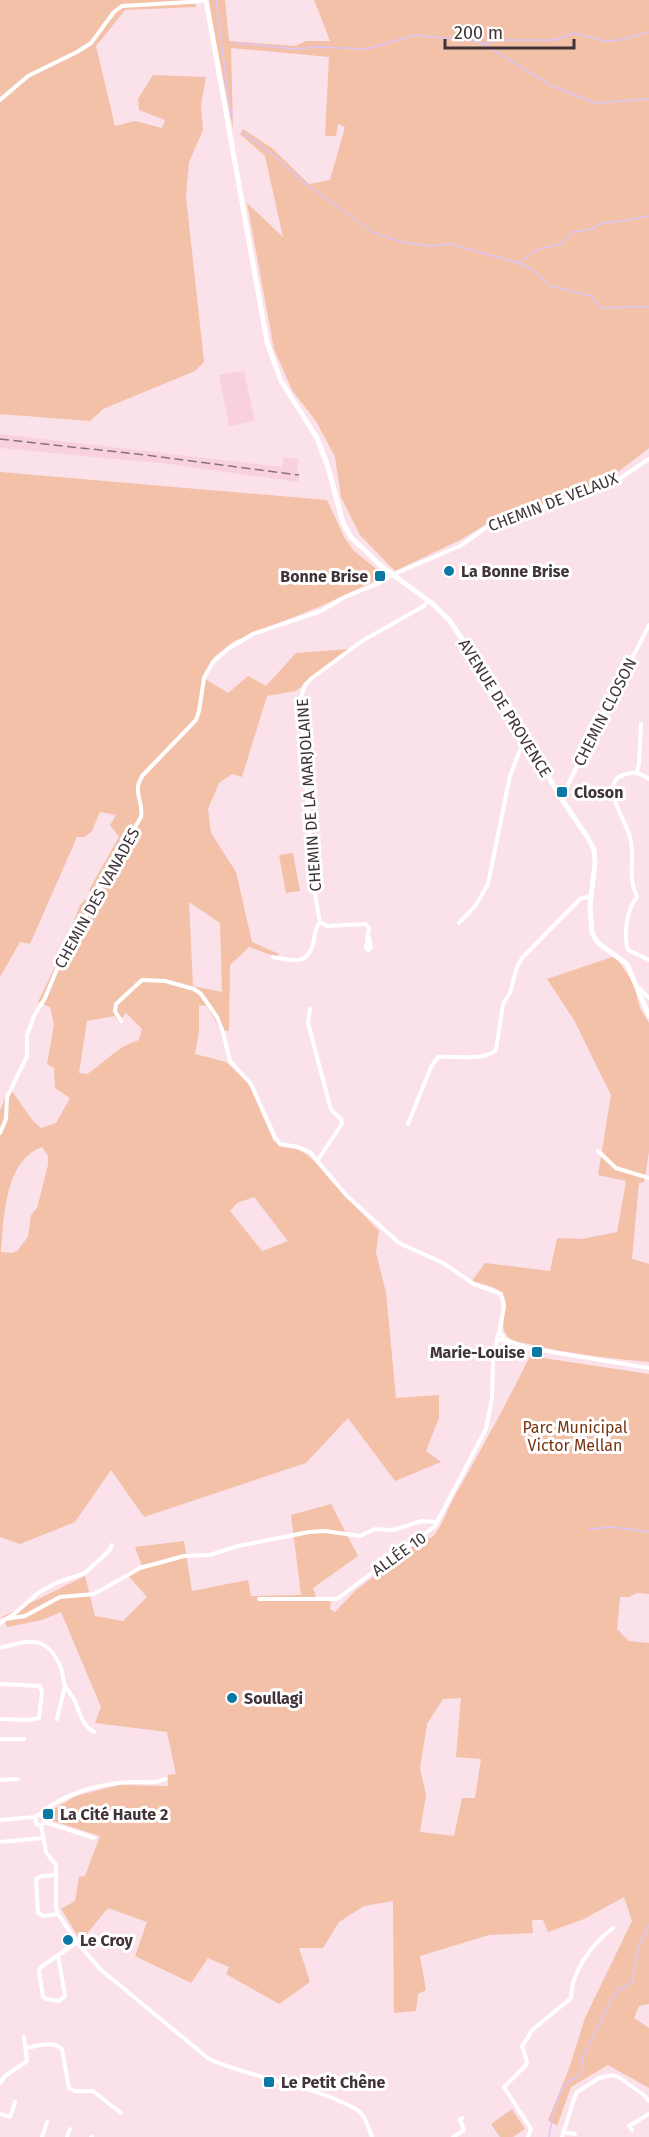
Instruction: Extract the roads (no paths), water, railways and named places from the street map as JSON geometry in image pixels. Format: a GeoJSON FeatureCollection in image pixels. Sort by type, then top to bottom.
{"type":"FeatureCollection","features":[{"type":"Feature","properties":{"kind":"street"},"geometry":{"type":"LineString","coordinates":[[0,100],[28,76],[91,43],[114,12],[122,6],[206,1]]}},
{"type":"Feature","properties":{"kind":"street","name":"AVENUE DE PROVENCE"},"geometry":{"type":"LineString","coordinates":[[206,1],[267,342],[273,364],[284,387],[317,438],[347,530],[357,544],[392,576],[428,601],[450,621],[588,838],[594,850],[595,863],[590,905],[592,933],[598,943],[627,964],[647,1002],[649,1016]]}},
{"type":"Feature","properties":{"kind":"street","name":"CHEMIN DE VELAUX"},"geometry":{"type":"LineString","coordinates":[[392,576],[460,546],[491,524],[566,500],[619,479],[649,459]]}},
{"type":"Feature","properties":{"kind":"street","name":"CHEMIN DES VANADES"},"geometry":{"type":"LineString","coordinates":[[0,1133],[6,1119],[7,1097],[27,1056],[27,1035],[34,1016],[45,998],[59,964],[74,942],[96,894],[141,817],[138,783],[196,720],[204,678],[213,662],[228,649],[253,634],[321,611],[345,597],[392,576]]}},
{"type":"Feature","properties":{"kind":"street","name":"CHEMIN DE LA MARJOLAINE"},"geometry":{"type":"LineString","coordinates":[[320,922],[309,828],[300,697],[302,691],[312,678],[362,641],[424,606],[428,601]]}},
{"type":"Feature","properties":{"kind":"street","name":"CHEMIN CLOSON"},"geometry":{"type":"LineString","coordinates":[[561,798],[649,626]]}},
{"type":"Feature","properties":{"kind":"street"},"geometry":{"type":"LineString","coordinates":[[637,772],[641,724]]}},
{"type":"Feature","properties":{"kind":"street"},"geometry":{"type":"LineString","coordinates":[[459,922],[476,905],[488,884],[510,776],[525,737]]}},
{"type":"Feature","properties":{"kind":"street"},"geometry":{"type":"LineString","coordinates":[[649,779],[637,772],[621,775],[615,780],[613,790],[615,803],[631,840],[631,880],[637,897],[631,904],[625,942],[628,950],[649,960]]}},
{"type":"Feature","properties":{"kind":"street"},"geometry":{"type":"LineString","coordinates":[[408,1125],[435,1060],[440,1057],[471,1058],[490,1054],[496,1050],[503,1004],[510,993],[517,967],[522,958],[580,899],[592,896]]}},
{"type":"Feature","properties":{"kind":"street"},"geometry":{"type":"LineString","coordinates":[[273,957],[299,960],[306,958],[311,952],[315,929],[320,922],[327,926],[366,924],[369,928],[367,936]]}},
{"type":"Feature","properties":{"kind":"street"},"geometry":{"type":"LineString","coordinates":[[121,1021],[115,1011],[116,1004],[142,980],[165,981],[199,992],[217,1017],[224,1032],[230,1061],[251,1084],[274,1137],[280,1144],[310,1152],[317,1161],[342,1124],[341,1119],[332,1111],[322,1078],[308,1023],[310,1009]]}},
{"type":"Feature","properties":{"kind":"street"},"geometry":{"type":"LineString","coordinates":[[598,1151],[616,1168],[649,1178]]}},
{"type":"Feature","properties":{"kind":"street","name":"ALLÉE 10"},"geometry":{"type":"LineString","coordinates":[[259,1599],[336,1599],[358,1585],[407,1545],[431,1530],[486,1429],[491,1404],[493,1360],[500,1338],[504,1303],[501,1294],[474,1284],[443,1263],[393,1239],[347,1196],[317,1161]]}},
{"type":"Feature","properties":{"kind":"street"},"geometry":{"type":"LineString","coordinates":[[500,1338],[528,1348],[649,1368]]}},
{"type":"Feature","properties":{"kind":"street"},"geometry":{"type":"LineString","coordinates":[[5,1619],[25,1616],[60,1597],[94,1594],[140,1568],[184,1556],[210,1555],[238,1546],[303,1533],[326,1531],[360,1536],[375,1529],[393,1530],[422,1521],[437,1521]]}},
{"type":"Feature","properties":{"kind":"street"},"geometry":{"type":"LineString","coordinates":[[0,1623],[38,1593],[56,1583],[85,1573],[109,1551],[112,1545]]}},
{"type":"Feature","properties":{"kind":"street"},"geometry":{"type":"LineString","coordinates":[[0,1648],[29,1640],[45,1645],[56,1657],[65,1686],[57,1719]]}},
{"type":"Feature","properties":{"kind":"street"},"geometry":{"type":"LineString","coordinates":[[0,1684],[40,1686],[42,1692],[39,1718],[0,1719]]}},
{"type":"Feature","properties":{"kind":"street"},"geometry":{"type":"LineString","coordinates":[[65,1686],[72,1693],[87,1728],[94,1732]]}},
{"type":"Feature","properties":{"kind":"street"},"geometry":{"type":"LineString","coordinates":[[0,1739],[24,1739]]}},
{"type":"Feature","properties":{"kind":"street"},"geometry":{"type":"LineString","coordinates":[[0,1780],[18,1779]]}},
{"type":"Feature","properties":{"kind":"street"},"geometry":{"type":"LineString","coordinates":[[0,1820],[35,1817],[68,1798],[98,1786],[129,1782],[158,1783],[165,1779]]}},
{"type":"Feature","properties":{"kind":"street"},"geometry":{"type":"LineString","coordinates":[[40,1814],[45,1819],[43,1824],[46,1852],[56,1865],[58,1914],[77,1942],[100,1969],[209,2059],[224,2066],[309,2089],[353,2107],[361,2113],[372,2137]]}},
{"type":"Feature","properties":{"kind":"street"},"geometry":{"type":"LineString","coordinates":[[35,1817],[34,1822],[94,1838]]}},
{"type":"Feature","properties":{"kind":"street"},"geometry":{"type":"LineString","coordinates":[[0,1842],[44,1838]]}},
{"type":"Feature","properties":{"kind":"street"},"geometry":{"type":"LineString","coordinates":[[57,1875],[36,1879],[38,1913],[40,1916],[58,1914]]}},
{"type":"Feature","properties":{"kind":"street"},"geometry":{"type":"LineString","coordinates":[[528,2137],[531,2129],[504,2087],[526,2065],[522,2046],[531,2031],[572,1998],[570,1990],[585,1956],[613,1928]]}},
{"type":"Feature","properties":{"kind":"street"},"geometry":{"type":"LineString","coordinates":[[58,1955],[65,1996],[59,2001],[43,1997],[39,1971],[41,1966],[77,1942]]}},
{"type":"Feature","properties":{"kind":"street"},"geometry":{"type":"LineString","coordinates":[[0,2083],[5,2076],[27,2061],[24,2037]]}},
{"type":"Feature","properties":{"kind":"street"},"geometry":{"type":"LineString","coordinates":[[26,2048],[52,2044],[60,2046],[69,2088],[75,2091],[93,2091],[121,2113]]}},
{"type":"Feature","properties":{"kind":"street"},"geometry":{"type":"LineString","coordinates":[[575,2134],[563,2135],[576,2093],[605,2075],[620,2078],[649,2101]]}},
{"type":"Feature","properties":{"kind":"street"},"geometry":{"type":"LineString","coordinates":[[0,2114],[10,2117],[15,2102]]}},
{"type":"Feature","properties":{"kind":"street"},"geometry":{"type":"LineString","coordinates":[[632,2130],[629,2126],[649,2114]]}},
{"type":"Feature","properties":{"kind":"street"},"geometry":{"type":"LineString","coordinates":[[453,2137],[464,2130],[460,2120],[462,2118]]}},
{"type":"Feature","properties":{"kind":"street"},"geometry":{"type":"LineString","coordinates":[[42,2137],[47,2122]]}},
{"type":"Feature","properties":{"kind":"street"},"geometry":{"type":"LineString","coordinates":[[67,2137],[70,2129]]}},
{"type":"Feature","properties":{"kind":"waterway"},"geometry":{"type":"LineString","coordinates":[[216,0],[231,117]]}},
{"type":"Feature","properties":{"kind":"waterway"},"geometry":{"type":"LineString","coordinates":[[236,43],[295,49],[318,47],[367,49],[415,35],[475,41],[484,44],[497,40],[555,40],[574,33],[605,41],[620,40],[649,32]]}},
{"type":"Feature","properties":{"kind":"waterway"},"geometry":{"type":"LineString","coordinates":[[485,45],[552,86],[595,103],[649,99]]}},
{"type":"Feature","properties":{"kind":"waterway"},"geometry":{"type":"LineString","coordinates":[[242,132],[272,154],[302,181],[374,233],[402,242],[430,246],[450,244],[519,263],[531,269],[551,286],[591,296],[601,308],[649,307]]}},
{"type":"Feature","properties":{"kind":"waterway"},"geometry":{"type":"LineString","coordinates":[[519,263],[538,249],[561,244],[572,232],[592,229],[602,223],[649,216]]}},
{"type":"Feature","properties":{"kind":"waterway"},"geometry":{"type":"LineString","coordinates":[[589,1529],[612,1527],[649,1532]]}},
{"type":"Feature","properties":{"kind":"waterway"},"geometry":{"type":"LineString","coordinates":[[549,2137],[553,2116],[564,2087],[581,2074],[583,2056],[613,1997],[632,1982],[638,1948],[649,1925]]}},
{"type":"Feature","properties":{"kind":"railway"},"geometry":{"type":"LineString","coordinates":[[0,439],[299,475]]}},
{"type":"Feature","properties":{"kind":"place","name":"La Bonne Brise"},"geometry":{"type":"Point","coordinates":[449,571]}},
{"type":"Feature","properties":{"kind":"place","name":"Bonne Brise"},"geometry":{"type":"Point","coordinates":[380,576]}},
{"type":"Feature","properties":{"kind":"place","name":"Closon"},"geometry":{"type":"Point","coordinates":[562,792]}},
{"type":"Feature","properties":{"kind":"place","name":"Marie-Louise"},"geometry":{"type":"Point","coordinates":[537,1352]}},
{"type":"Feature","properties":{"kind":"place","name":"Soullagi"},"geometry":{"type":"Point","coordinates":[232,1698]}},
{"type":"Feature","properties":{"kind":"place","name":"La Cité Haute 2"},"geometry":{"type":"Point","coordinates":[48,1814]}},
{"type":"Feature","properties":{"kind":"place","name":"Le Croy"},"geometry":{"type":"Point","coordinates":[68,1940]}},
{"type":"Feature","properties":{"kind":"place","name":"Le Petit Chêne"},"geometry":{"type":"Point","coordinates":[269,2082]}},
{"type":"Feature","properties":{"kind":"park label","name":"Parc Municipal Victor Mellan"},"geometry":{"type":"Point","coordinates":[575,1436]}}]}
